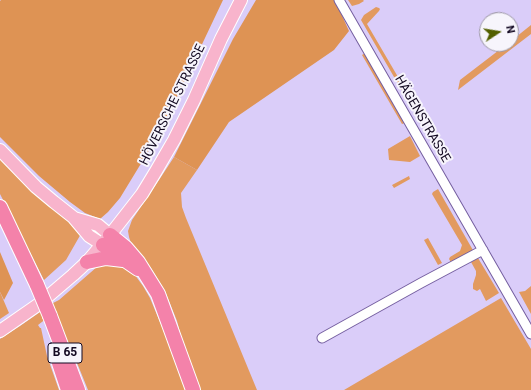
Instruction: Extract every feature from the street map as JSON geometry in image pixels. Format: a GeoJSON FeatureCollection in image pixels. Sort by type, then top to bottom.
{"type":"FeatureCollection","features":[{"type":"Feature","properties":{"kind":"highway","name":"B 65"},"geometry":{"type":"LineString","coordinates":[[0,207],[78,390]]}},
{"type":"Feature","properties":{"kind":"highway","name":"B 65"},"geometry":{"type":"LineString","coordinates":[[0,225],[34,288]]}},
{"type":"Feature","properties":{"kind":"highway"},"geometry":{"type":"LineString","coordinates":[[107,240],[125,260],[146,274]]}},
{"type":"Feature","properties":{"kind":"highway"},"geometry":{"type":"LineString","coordinates":[[107,240],[126,248],[138,262],[158,294],[193,390]]}},
{"type":"Feature","properties":{"kind":"highway"},"geometry":{"type":"LineString","coordinates":[[87,262],[106,258],[125,260]]}},
{"type":"Feature","properties":{"kind":"highway","name":"B 65"},"geometry":{"type":"LineString","coordinates":[[47,318],[68,390]]}},
{"type":"Feature","properties":{"kind":"main road","name":"HÖVERSCHE STRASSE"},"geometry":{"type":"LineString","coordinates":[[0,331],[39,304],[87,262],[107,240],[142,194],[174,140],[194,100],[221,39],[241,0]]}},
{"type":"Feature","properties":{"kind":"main road"},"geometry":{"type":"LineString","coordinates":[[0,150],[36,187],[73,217],[98,225],[107,240]]}},
{"type":"Feature","properties":{"kind":"street","name":"HÄGENSTRASSE"},"geometry":{"type":"LineString","coordinates":[[339,0],[531,334]]}},
{"type":"Feature","properties":{"kind":"street"},"geometry":{"type":"LineString","coordinates":[[322,338],[483,250]]}},
{"type":"Feature","properties":{"kind":"shaded area"},"geometry":{"type":"Polygon","coordinates":[[[1,0],[223,0],[177,97],[148,152],[120,198],[100,219],[85,213],[70,202],[39,176],[0,137],[1,0]]]}},
{"type":"Feature","properties":{"kind":"shaded area"},"geometry":{"type":"Polygon","coordinates":[[[256,0],[335,0],[349,31],[334,50],[229,122],[197,170],[174,157],[233,39],[256,0]]]}},
{"type":"Feature","properties":{"kind":"shaded area"},"geometry":{"type":"Polygon","coordinates":[[[348,0],[363,0],[364,1],[352,6],[348,0]]]}},
{"type":"Feature","properties":{"kind":"shaded area"},"geometry":{"type":"Polygon","coordinates":[[[376,7],[380,9],[379,11],[367,24],[398,77],[420,106],[415,110],[413,110],[361,20],[364,15],[376,7]]]}},
{"type":"Feature","properties":{"kind":"shaded area"},"geometry":{"type":"Polygon","coordinates":[[[531,25],[531,34],[519,43],[519,35],[531,25]]]}},
{"type":"Feature","properties":{"kind":"shaded area"},"geometry":{"type":"Polygon","coordinates":[[[497,52],[508,52],[458,90],[460,80],[497,52]]]}},
{"type":"Feature","properties":{"kind":"shaded area"},"geometry":{"type":"Polygon","coordinates":[[[365,53],[405,123],[402,124],[362,55],[365,53]]]}},
{"type":"Feature","properties":{"kind":"shaded area"},"geometry":{"type":"Polygon","coordinates":[[[410,136],[420,156],[410,162],[389,160],[388,149],[410,136]]]}},
{"type":"Feature","properties":{"kind":"shaded area"},"geometry":{"type":"Polygon","coordinates":[[[174,157],[197,170],[181,193],[182,207],[257,390],[198,390],[177,321],[165,291],[151,268],[131,243],[128,231],[132,220],[174,157]]]}},
{"type":"Feature","properties":{"kind":"shaded area"},"geometry":{"type":"Polygon","coordinates":[[[0,159],[82,232],[66,260],[44,280],[0,194],[0,159]]]}},
{"type":"Feature","properties":{"kind":"shaded area"},"geometry":{"type":"Polygon","coordinates":[[[409,176],[410,179],[394,188],[392,185],[409,176]]]}},
{"type":"Feature","properties":{"kind":"shaded area"},"geometry":{"type":"Polygon","coordinates":[[[438,189],[474,252],[452,264],[449,259],[450,257],[460,251],[462,245],[432,194],[438,189]]]}},
{"type":"Feature","properties":{"kind":"shaded area"},"geometry":{"type":"Polygon","coordinates":[[[428,238],[442,263],[438,265],[424,240],[428,238]]]}},
{"type":"Feature","properties":{"kind":"shaded area"},"geometry":{"type":"Polygon","coordinates":[[[0,252],[13,283],[4,300],[0,292],[0,252]]]}},
{"type":"Feature","properties":{"kind":"shaded area"},"geometry":{"type":"Polygon","coordinates":[[[478,258],[499,293],[486,301],[480,289],[477,291],[473,289],[476,271],[471,262],[478,258]]]}},
{"type":"Feature","properties":{"kind":"shaded area"},"geometry":{"type":"Polygon","coordinates":[[[113,262],[132,271],[143,286],[150,298],[188,390],[88,390],[55,312],[38,325],[41,328],[47,356],[59,390],[0,390],[0,339],[59,300],[98,266],[113,262]]]}},
{"type":"Feature","properties":{"kind":"shaded area"},"geometry":{"type":"Polygon","coordinates":[[[531,286],[531,314],[519,292],[525,291],[531,286]]]}},
{"type":"Feature","properties":{"kind":"shaded area"},"geometry":{"type":"Polygon","coordinates":[[[0,292],[9,313],[0,319],[0,292]]]}},
{"type":"Feature","properties":{"kind":"shaded area"},"geometry":{"type":"Polygon","coordinates":[[[501,298],[531,349],[531,390],[344,390],[501,298]]]}}]}
